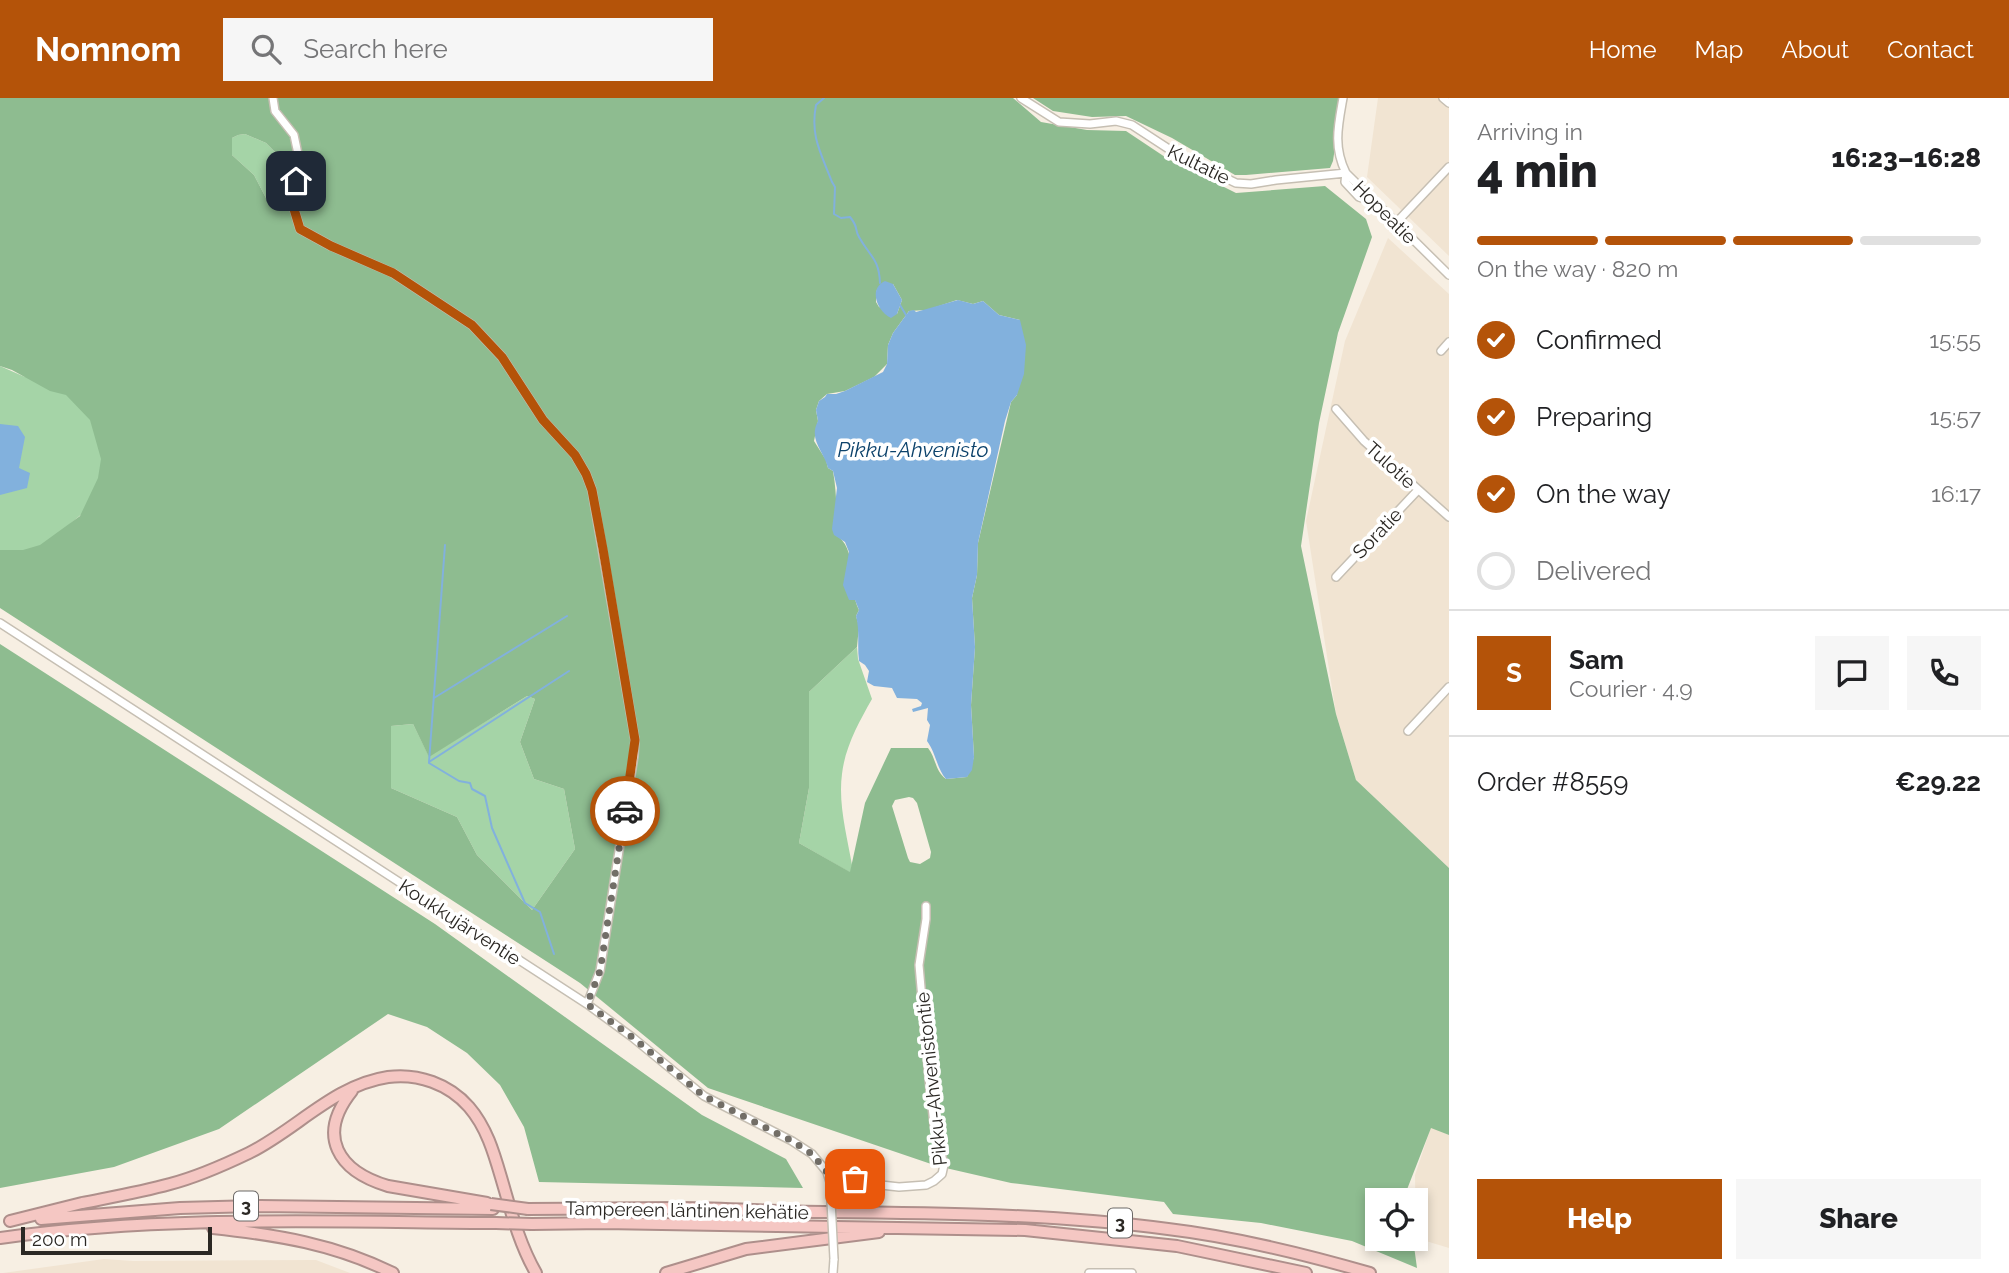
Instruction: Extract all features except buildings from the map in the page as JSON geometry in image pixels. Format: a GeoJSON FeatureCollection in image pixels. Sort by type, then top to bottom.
{"type":"FeatureCollection","features":[{"type":"Feature","properties":{"kind":"highway"},"geometry":{"type":"LineString","coordinates":[[5,1222],[160,1187],[201,1174],[251,1152],[356,1087],[388,1077],[416,1077],[448,1090],[469,1107],[486,1135],[519,1238],[536,1273]]}},
{"type":"Feature","properties":{"kind":"highway"},"geometry":{"type":"LineString","coordinates":[[356,1087],[343,1102],[335,1120],[335,1140],[346,1164],[361,1176],[388,1186],[492,1206]]}},
{"type":"Feature","properties":{"kind":"highway","name":"Tampereen läntinen kehätie"},"geometry":{"type":"LineString","coordinates":[[5,1222],[193,1207],[260,1206],[682,1208],[1015,1215],[1082,1219],[1233,1239],[1370,1273]]}},
{"type":"Feature","properties":{"kind":"highway","name":"Tampereen läntinen kehätie"},"geometry":{"type":"LineString","coordinates":[[0,1238],[100,1227],[261,1221],[923,1227],[1025,1230],[1177,1246],[1307,1273]]}},
{"type":"Feature","properties":{"kind":"highway"},"geometry":{"type":"LineString","coordinates":[[172,1223],[252,1232],[314,1243],[356,1256],[393,1273]]}},
{"type":"Feature","properties":{"kind":"highway"},"geometry":{"type":"LineString","coordinates":[[666,1273],[746,1248],[923,1227]]}},
{"type":"Feature","properties":{"kind":"street"},"geometry":{"type":"LineString","coordinates":[[273,98],[275,111],[294,135],[298,154],[294,209],[300,229],[331,246],[393,273],[472,325],[502,357],[543,420],[575,455],[592,490],[635,740],[600,971],[587,1004]]}},
{"type":"Feature","properties":{"kind":"street","name":"Kultatie"},"geometry":{"type":"LineString","coordinates":[[1021,98],[1059,122],[1090,124],[1116,121],[1132,125],[1181,157],[1237,183],[1251,184],[1346,173]]}},
{"type":"Feature","properties":{"kind":"street","name":"Hopeatie"},"geometry":{"type":"LineString","coordinates":[[1343,98],[1338,153],[1346,173],[1345,182],[1355,194],[1373,201],[1449,275]]}},
{"type":"Feature","properties":{"kind":"street"},"geometry":{"type":"LineString","coordinates":[[1443,98],[1449,103]]}},
{"type":"Feature","properties":{"kind":"street"},"geometry":{"type":"LineString","coordinates":[[1395,224],[1449,167]]}},
{"type":"Feature","properties":{"kind":"street"},"geometry":{"type":"LineString","coordinates":[[1441,351],[1449,342]]}},
{"type":"Feature","properties":{"kind":"street","name":"Tulotie"},"geometry":{"type":"LineString","coordinates":[[1336,409],[1364,442],[1449,517]]}},
{"type":"Feature","properties":{"kind":"street","name":"Soratie"},"geometry":{"type":"LineString","coordinates":[[1336,577],[1418,490]]}},
{"type":"Feature","properties":{"kind":"street","name":"Koukkujärventie"},"geometry":{"type":"LineString","coordinates":[[0,623],[587,1004],[704,1096],[812,1154],[827,1172],[830,1182],[833,1273]]}},
{"type":"Feature","properties":{"kind":"street"},"geometry":{"type":"LineString","coordinates":[[1408,731],[1449,687]]}},
{"type":"Feature","properties":{"kind":"street","name":"Pikku-Ahvenistontie"},"geometry":{"type":"LineString","coordinates":[[827,1172],[872,1184],[899,1187],[926,1185],[942,1174],[944,1165],[934,1124],[919,965],[926,906]]}},
{"type":"Feature","properties":{"kind":"street"},"geometry":{"type":"LineString","coordinates":[[1089,1273],[1132,1273]]}},
{"type":"Feature","properties":{"kind":"shaded area"},"geometry":{"type":"Polygon","coordinates":[[[1378,98],[1449,98],[1449,256],[1367,177],[1378,98]]]}},
{"type":"Feature","properties":{"kind":"shaded area"},"geometry":{"type":"Polygon","coordinates":[[[1388,238],[1449,294],[1449,868],[1356,780],[1336,714],[1306,521],[1345,341],[1388,238]]]}},
{"type":"Feature","properties":{"kind":"shaded area"},"geometry":{"type":"Polygon","coordinates":[[[1431,1127],[1449,1135],[1449,1248],[1428,1242],[1428,1188],[1415,1188],[1415,1175],[1431,1127]]]}},
{"type":"Feature","properties":{"kind":"shaded area"},"geometry":{"type":"Polygon","coordinates":[[[104,1259],[316,1260],[350,1273],[3,1273],[104,1259]]]}},
{"type":"Feature","properties":{"kind":"green space"},"geometry":{"type":"Polygon","coordinates":[[[0,98],[1013,98],[1041,122],[1087,130],[1126,131],[1168,159],[1236,193],[1325,186],[1366,219],[1372,237],[1338,333],[1319,423],[1301,546],[1336,714],[1356,780],[1449,868],[1449,1135],[1431,1128],[1408,1188],[1365,1188],[1365,1246],[1352,1241],[1261,1223],[1173,1214],[1164,1202],[1011,1183],[937,1166],[708,1088],[580,983],[0,608],[0,550],[23,550],[40,545],[80,516],[98,478],[101,459],[90,420],[66,395],[50,391],[0,366],[0,98]],[[245,134],[232,138],[232,155],[254,175],[267,200],[273,198],[281,187],[278,155],[266,143],[245,134]],[[893,284],[876,291],[876,302],[879,307],[897,314],[902,300],[893,284]],[[957,300],[927,310],[909,311],[888,345],[887,364],[874,377],[845,391],[827,394],[819,401],[816,410],[818,421],[814,441],[828,468],[833,471],[839,537],[849,552],[859,610],[856,616],[859,626],[857,647],[809,692],[809,788],[799,843],[850,872],[865,803],[891,748],[928,748],[946,779],[967,777],[974,757],[971,705],[975,647],[972,598],[977,575],[978,543],[1011,402],[1017,395],[1020,320],[999,315],[983,301],[973,304],[957,300]],[[527,696],[429,757],[413,724],[391,726],[391,788],[457,817],[477,855],[532,910],[575,849],[564,789],[534,779],[520,742],[535,699],[527,696]],[[909,797],[895,800],[892,806],[908,858],[910,862],[920,864],[930,858],[931,852],[917,803],[909,797]]]}},
{"type":"Feature","properties":{"kind":"green space"},"geometry":{"type":"Polygon","coordinates":[[[1033,98],[1342,98],[1330,168],[1235,175],[1172,138],[1126,116],[1092,117],[1053,111],[1033,98]]]}},
{"type":"Feature","properties":{"kind":"green space"},"geometry":{"type":"Polygon","coordinates":[[[245,134],[266,143],[278,155],[281,187],[273,199],[267,200],[254,175],[232,155],[232,138],[245,134]]]}},
{"type":"Feature","properties":{"kind":"green space"},"geometry":{"type":"Polygon","coordinates":[[[0,366],[25,377],[51,378],[107,429],[108,466],[83,513],[38,551],[0,554],[0,366]]]}},
{"type":"Feature","properties":{"kind":"green space"},"geometry":{"type":"Polygon","coordinates":[[[0,644],[435,924],[702,1115],[786,1159],[803,1188],[539,1182],[524,1127],[500,1085],[467,1053],[427,1027],[388,1014],[219,1129],[114,1167],[0,1188],[0,644]]]}},
{"type":"Feature","properties":{"kind":"green space"},"geometry":{"type":"Polygon","coordinates":[[[857,647],[858,659],[872,699],[849,744],[842,774],[842,808],[851,873],[799,843],[809,788],[809,692],[857,647]]]}},
{"type":"Feature","properties":{"kind":"green space"},"geometry":{"type":"Polygon","coordinates":[[[527,696],[535,699],[520,742],[534,779],[564,789],[575,849],[532,910],[477,855],[457,817],[391,788],[391,726],[413,724],[429,756],[527,696]]]}},
{"type":"Feature","properties":{"kind":"green space"},"geometry":{"type":"Polygon","coordinates":[[[1376,1251],[1415,1251],[1417,1268],[1376,1251]]]}},
{"type":"Feature","properties":{"kind":"water"},"geometry":{"type":"Polygon","coordinates":[[[885,281],[893,284],[902,300],[897,314],[891,318],[876,300],[877,289],[885,281]]]}},
{"type":"Feature","properties":{"kind":"water","name":"Pikku-Ahvenisto"},"geometry":{"type":"Polygon","coordinates":[[[958,300],[973,304],[983,301],[999,315],[1020,320],[1026,345],[1024,374],[1005,421],[978,543],[977,575],[972,598],[975,647],[971,705],[974,757],[972,770],[967,777],[946,779],[927,741],[930,725],[927,720],[928,708],[913,712],[912,709],[922,703],[917,699],[897,698],[892,688],[874,686],[867,682],[869,671],[859,661],[856,616],[859,610],[855,600],[849,600],[843,585],[849,552],[845,542],[834,535],[832,529],[837,488],[833,471],[828,468],[816,440],[815,428],[819,401],[827,394],[845,391],[883,372],[893,333],[909,311],[916,312],[958,300]]]}},
{"type":"Feature","properties":{"kind":"water"},"geometry":{"type":"Polygon","coordinates":[[[0,424],[18,426],[25,437],[19,468],[30,473],[27,488],[0,495],[0,424]]]}},
{"type":"Feature","properties":{"kind":"waterway"},"geometry":{"type":"LineString","coordinates":[[824,98],[816,105],[814,126],[821,153],[835,187],[834,214],[841,218],[850,217],[853,221],[859,237],[876,263],[880,283]]}},
{"type":"Feature","properties":{"kind":"waterway"},"geometry":{"type":"LineString","coordinates":[[900,305],[906,315]]}},
{"type":"Feature","properties":{"kind":"waterway"},"geometry":{"type":"LineString","coordinates":[[429,762],[445,545]]}},
{"type":"Feature","properties":{"kind":"waterway"},"geometry":{"type":"LineString","coordinates":[[434,698],[567,616]]}},
{"type":"Feature","properties":{"kind":"waterway"},"geometry":{"type":"LineString","coordinates":[[429,762],[569,671]]}},
{"type":"Feature","properties":{"kind":"waterway"},"geometry":{"type":"LineString","coordinates":[[429,763],[459,781],[470,783],[472,789],[485,796],[492,828],[525,903],[540,912],[554,954]]}},
{"type":"Feature","properties":{"kind":"way so far"},"geometry":{"type":"LineString","coordinates":[[625,811],[600,971],[587,1004],[704,1096],[792,1141],[812,1154],[827,1172],[855,1179]]}},
{"type":"Feature","properties":{"kind":"route"},"geometry":{"type":"LineString","coordinates":[[296,181],[294,209],[300,229],[331,246],[393,273],[472,325],[502,357],[543,420],[575,455],[586,474],[592,490],[633,722],[634,756],[625,811]]}}]}
